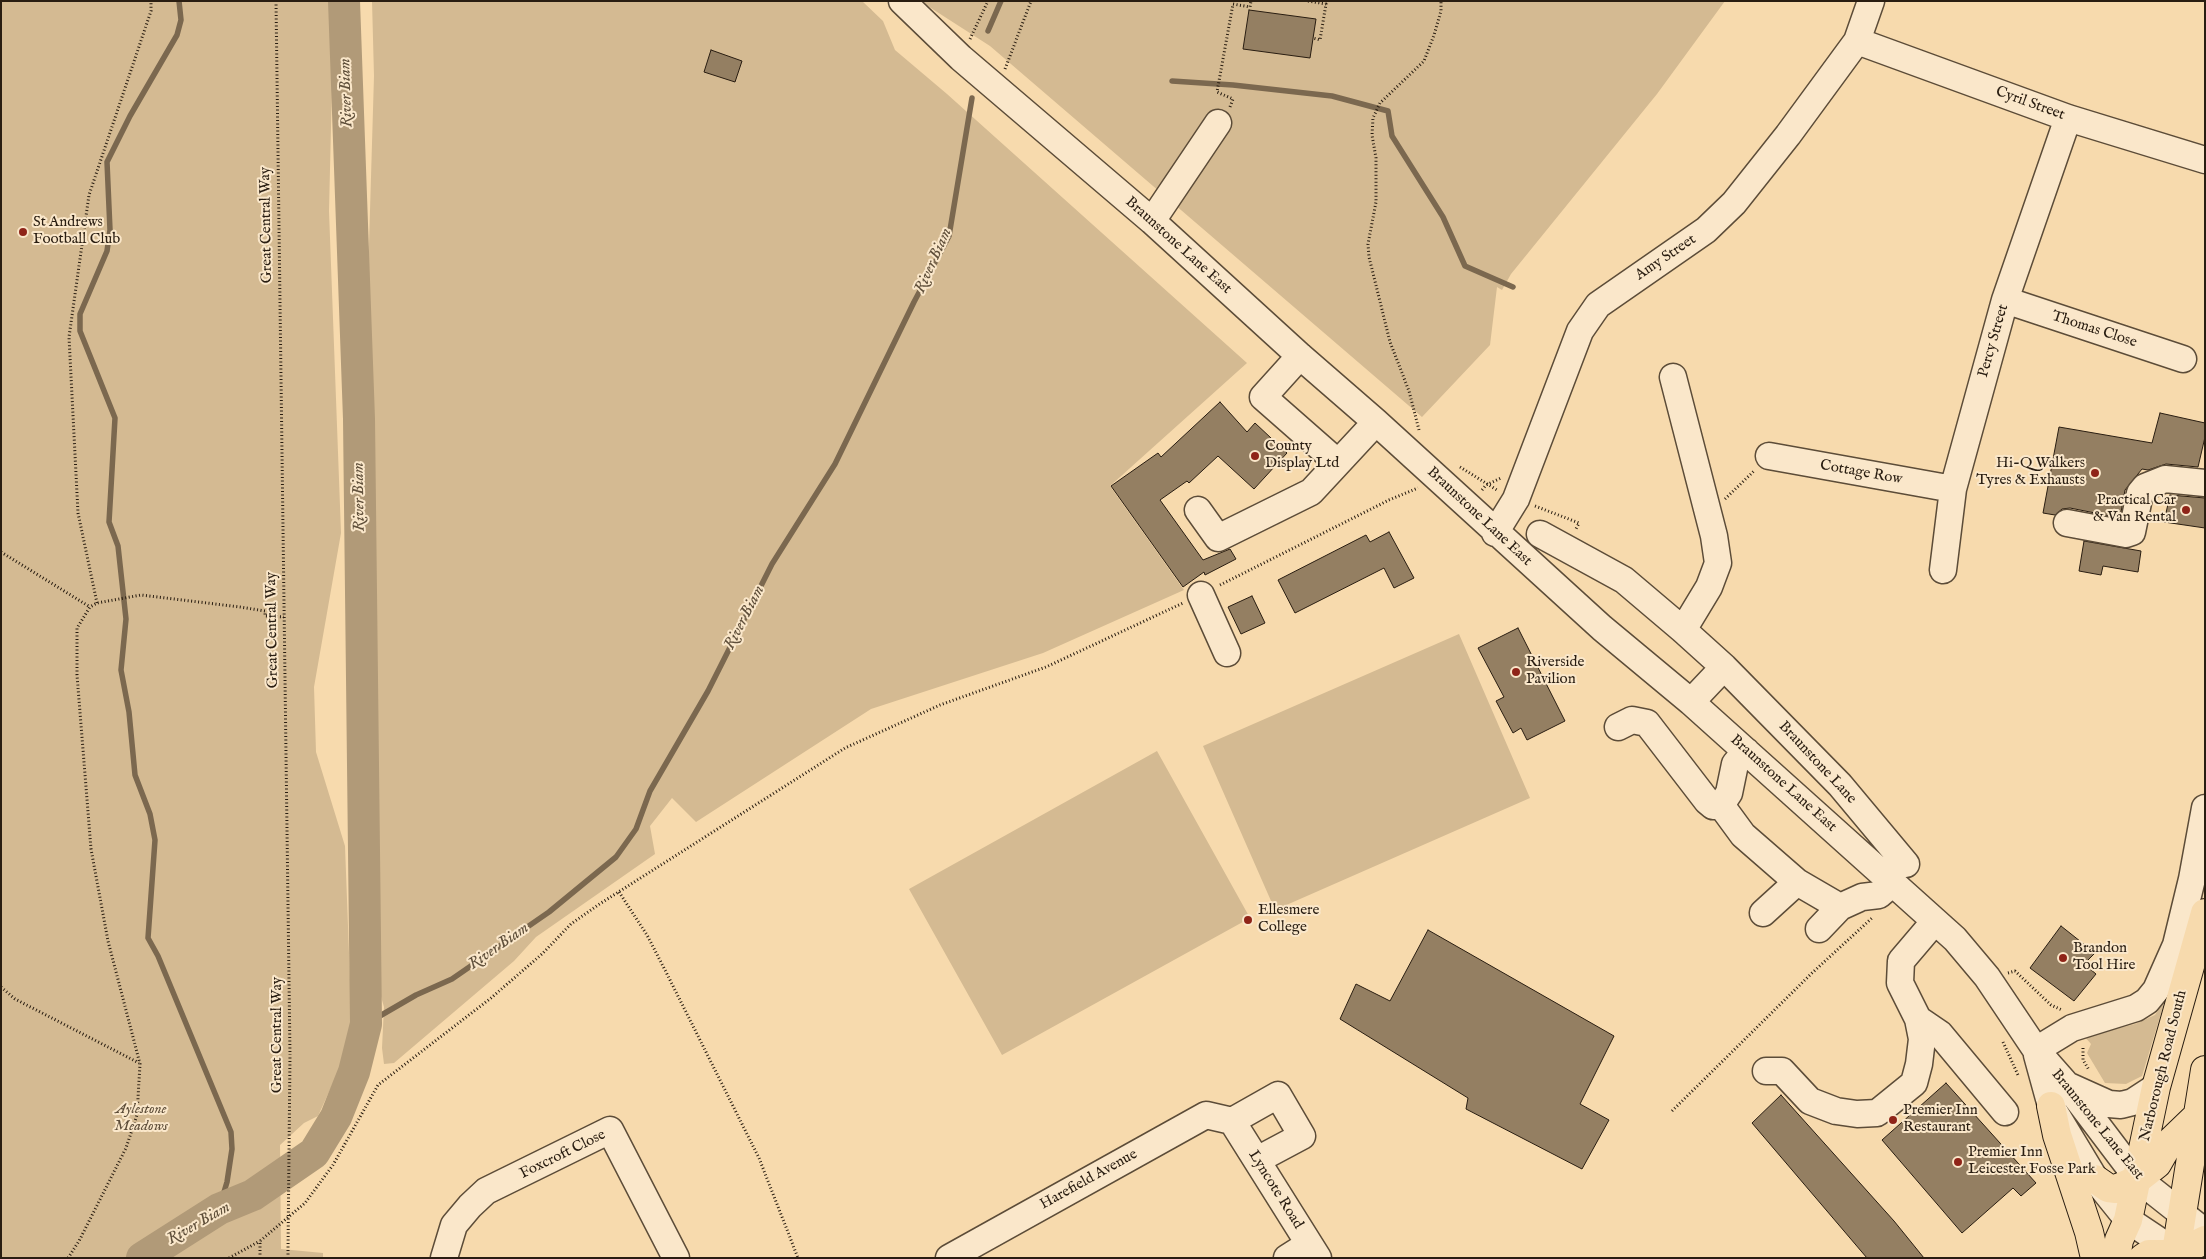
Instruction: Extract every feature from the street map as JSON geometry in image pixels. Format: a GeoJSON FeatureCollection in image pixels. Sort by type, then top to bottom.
{"type":"FeatureCollection","features":[{"type":"Feature","properties":{"kind":"main road","name":"Narborough Road South"},"geometry":{"type":"LineString","coordinates":[[2116,1258],[2119,1240],[2128,1220],[2138,1179],[2145,1131],[2156,1087],[2205,913]]}},
{"type":"Feature","properties":{"kind":"main road"},"geometry":{"type":"LineString","coordinates":[[2179,1257],[2196,1117],[2205,1070]]}},
{"type":"Feature","properties":{"kind":"main road"},"geometry":{"type":"LineString","coordinates":[[2058,1095],[2057,1135],[2089,1232],[2095,1258]]}},
{"type":"Feature","properties":{"kind":"main road"},"geometry":{"type":"LineString","coordinates":[[2096,1179],[2108,1188],[2116,1189],[2138,1179],[2157,1164],[2169,1143],[2196,1117]]}},
{"type":"Feature","properties":{"kind":"main road"},"geometry":{"type":"LineString","coordinates":[[2143,1258],[2149,1254],[2179,1257],[2205,1240]]}},
{"type":"Feature","properties":{"kind":"street","name":"Braunstone Lane East"},"geometry":{"type":"LineString","coordinates":[[902,1],[961,58],[1152,221],[1300,356],[1376,422],[1495,533],[1602,628],[1691,702],[1893,881],[1955,939],[1987,977],[2036,1050],[2096,1179],[2128,1220],[2179,1257]]}},
{"type":"Feature","properties":{"kind":"street","name":"Amy Street"},"geometry":{"type":"LineString","coordinates":[[1495,533],[1516,499],[1580,331],[1598,305],[1706,230],[1734,203],[1788,136],[1857,41],[1871,1]]}},
{"type":"Feature","properties":{"kind":"street","name":"Cyril Street"},"geometry":{"type":"LineString","coordinates":[[1857,41],[2068,118],[2205,160]]}},
{"type":"Feature","properties":{"kind":"street","name":"Percy Street"},"geometry":{"type":"LineString","coordinates":[[1943,570],[1953,489],[2006,300],[2068,118]]}},
{"type":"Feature","properties":{"kind":"street"},"geometry":{"type":"LineString","coordinates":[[1152,221],[1218,123]]}},
{"type":"Feature","properties":{"kind":"street","name":"Thomas Close"},"geometry":{"type":"LineString","coordinates":[[2006,300],[2183,359]]}},
{"type":"Feature","properties":{"kind":"street"},"geometry":{"type":"LineString","coordinates":[[1300,356],[1263,397],[1337,462]]}},
{"type":"Feature","properties":{"kind":"street"},"geometry":{"type":"LineString","coordinates":[[1673,377],[1709,515],[1718,563],[1709,587],[1683,630]]}},
{"type":"Feature","properties":{"kind":"street"},"geometry":{"type":"LineString","coordinates":[[1198,510],[1218,538],[1311,492],[1376,422]]}},
{"type":"Feature","properties":{"kind":"street","name":"Cottage Row"},"geometry":{"type":"LineString","coordinates":[[1769,456],[1953,489]]}},
{"type":"Feature","properties":{"kind":"street"},"geometry":{"type":"LineString","coordinates":[[2067,523],[2126,534],[2132,532],[2140,493],[2145,487],[2165,479],[2205,483]]}},
{"type":"Feature","properties":{"kind":"street","name":"Braunstone Lane"},"geometry":{"type":"LineString","coordinates":[[1540,534],[1569,548],[1624,580],[1724,667],[1840,785],[1893,881]]}},
{"type":"Feature","properties":{"kind":"street"},"geometry":{"type":"LineString","coordinates":[[1201,595],[1227,653]]}},
{"type":"Feature","properties":{"kind":"street"},"geometry":{"type":"LineString","coordinates":[[1691,702],[1724,667]]}},
{"type":"Feature","properties":{"kind":"street"},"geometry":{"type":"LineString","coordinates":[[1618,727],[1632,720],[1647,723],[1707,801],[1713,806],[1721,805],[1729,793],[1735,764],[1746,751]]}},
{"type":"Feature","properties":{"kind":"street"},"geometry":{"type":"LineString","coordinates":[[1721,805],[1743,835],[1797,882],[1840,907]]}},
{"type":"Feature","properties":{"kind":"street","name":"Narborough Road South"},"geometry":{"type":"LineString","coordinates":[[2036,1050],[2072,1028],[2136,1008],[2147,1001],[2156,990],[2176,945],[2192,879],[2205,808]]}},
{"type":"Feature","properties":{"kind":"street"},"geometry":{"type":"LineString","coordinates":[[1819,929],[1840,907],[1893,881]]}},
{"type":"Feature","properties":{"kind":"street"},"geometry":{"type":"LineString","coordinates":[[1763,913],[1797,882]]}},
{"type":"Feature","properties":{"kind":"street"},"geometry":{"type":"LineString","coordinates":[[1766,1071],[1782,1071],[1810,1101],[1836,1111],[1877,1113],[1914,1083],[1919,1064],[1922,1039],[1918,1019],[1900,983],[1901,961],[1935,921]]}},
{"type":"Feature","properties":{"kind":"street"},"geometry":{"type":"LineString","coordinates":[[1918,1019],[1940,1034],[2005,1112]]}},
{"type":"Feature","properties":{"kind":"street"},"geometry":{"type":"LineString","coordinates":[[2058,1095],[2121,1105],[2133,1102],[2156,1087]]}},
{"type":"Feature","properties":{"kind":"street"},"geometry":{"type":"LineString","coordinates":[[1232,1121],[1278,1095],[1302,1136],[1257,1160]]}},
{"type":"Feature","properties":{"kind":"street","name":"Braunstone Lane East"},"geometry":{"type":"LineString","coordinates":[[2058,1095],[2138,1179],[2184,1216]]}},
{"type":"Feature","properties":{"kind":"street","name":"Harefield Avenue"},"geometry":{"type":"LineString","coordinates":[[949,1258],[1206,1115],[1232,1121]]}},
{"type":"Feature","properties":{"kind":"street","name":"Lyncote Road"},"geometry":{"type":"LineString","coordinates":[[1232,1121],[1314,1251]]}},
{"type":"Feature","properties":{"kind":"street","name":"Foxcroft Close"},"geometry":{"type":"LineString","coordinates":[[444,1258],[454,1226],[470,1206],[486,1192],[610,1130],[676,1258]]}},
{"type":"Feature","properties":{"kind":"street"},"geometry":{"type":"LineString","coordinates":[[2184,1216],[2205,1232]]}},
{"type":"Feature","properties":{"kind":"street"},"geometry":{"type":"LineString","coordinates":[[1287,1258],[1314,1251]]}},
{"type":"Feature","properties":{"kind":"street"},"geometry":{"type":"LineString","coordinates":[[2203,1258],[2205,1254]]}},
{"type":"Feature","properties":{"kind":"path"},"geometry":{"type":"LineString","coordinates":[[97,603],[78,513],[69,337],[89,195],[151,10],[151,1]]}},
{"type":"Feature","properties":{"kind":"path","name":"Great Central Way"},"geometry":{"type":"LineString","coordinates":[[276,1],[290,1055],[288,1258]]}},
{"type":"Feature","properties":{"kind":"path"},"geometry":{"type":"LineString","coordinates":[[961,58],[988,1]]}},
{"type":"Feature","properties":{"kind":"path"},"geometry":{"type":"LineString","coordinates":[[997,66],[1004,71],[1031,1]]}},
{"type":"Feature","properties":{"kind":"path"},"geometry":{"type":"LineString","coordinates":[[1217,92],[1233,4],[1250,7],[1251,1]]}},
{"type":"Feature","properties":{"kind":"path"},"geometry":{"type":"LineString","coordinates":[[1308,1],[1326,4],[1320,40],[1313,38]]}},
{"type":"Feature","properties":{"kind":"path"},"geometry":{"type":"LineString","coordinates":[[1419,430],[1409,391],[1390,342],[1369,256],[1368,244],[1376,202],[1376,158],[1372,135],[1375,114],[1380,103],[1424,61],[1441,11],[1441,1]]}},
{"type":"Feature","properties":{"kind":"path"},"geometry":{"type":"LineString","coordinates":[[1411,424],[1426,436]]}},
{"type":"Feature","properties":{"kind":"path"},"geometry":{"type":"LineString","coordinates":[[1709,515],[1769,456]]}},
{"type":"Feature","properties":{"kind":"path"},"geometry":{"type":"LineString","coordinates":[[1453,462],[1486,484],[1516,499],[1578,523],[1569,548]]}},
{"type":"Feature","properties":{"kind":"path"},"geometry":{"type":"LineString","coordinates":[[1468,507],[1486,484],[1530,464]]}},
{"type":"Feature","properties":{"kind":"path"},"geometry":{"type":"LineString","coordinates":[[1412,481],[1426,494]]}},
{"type":"Feature","properties":{"kind":"path"},"geometry":{"type":"LineString","coordinates":[[230,1258],[260,1241],[306,1203],[334,1165],[378,1085],[491,998],[542,954],[571,924],[620,892],[845,748],[940,705],[1046,667],[1201,595],[1389,500],[1419,488]]}},
{"type":"Feature","properties":{"kind":"path"},"geometry":{"type":"LineString","coordinates":[[1,552],[90,607]]}},
{"type":"Feature","properties":{"kind":"path"},"geometry":{"type":"LineString","coordinates":[[68,1258],[79,1241],[126,1148],[137,1115],[140,1064],[108,941],[91,849],[78,676],[78,628],[90,607],[97,603],[141,595],[240,607],[265,611],[265,616],[284,617]]}},
{"type":"Feature","properties":{"kind":"path"},"geometry":{"type":"LineString","coordinates":[[1672,1112],[1812,974],[1888,904],[1893,881]]}},
{"type":"Feature","properties":{"kind":"path"},"geometry":{"type":"LineString","coordinates":[[620,892],[660,961],[759,1158],[798,1258]]}},
{"type":"Feature","properties":{"kind":"path"},"geometry":{"type":"LineString","coordinates":[[1987,977],[2015,971],[2051,1005],[2062,1010],[2072,1028]]}},
{"type":"Feature","properties":{"kind":"path"},"geometry":{"type":"LineString","coordinates":[[1,995],[2,989],[16,1000],[140,1064]]}},
{"type":"Feature","properties":{"kind":"path"},"geometry":{"type":"LineString","coordinates":[[2001,1039],[2022,1083]]}},
{"type":"Feature","properties":{"kind":"path"},"geometry":{"type":"LineString","coordinates":[[260,1241],[260,1258]]}},
{"type":"Feature","properties":{"kind":"green space","name":"Aylestone Meadows"},"geometry":{"type":"Polygon","coordinates":[[[1,1],[334,1],[329,211],[341,533],[314,687],[316,752],[345,846],[352,1033],[343,1061],[318,1116],[304,1123],[280,1145],[281,1249],[323,1253],[323,1258],[1,1258],[1,1]]]}},
{"type":"Feature","properties":{"kind":"green space"},"geometry":{"type":"Polygon","coordinates":[[[372,1],[862,1],[883,21],[895,50],[947,94],[1247,363],[1110,486],[1184,590],[1043,653],[871,709],[696,822],[672,798],[650,826],[655,854],[536,937],[514,961],[394,1063],[384,1064],[382,1048],[384,1007],[372,965],[370,942],[367,761],[369,687],[366,598],[375,543],[367,450],[370,396],[368,278],[374,76],[372,1]]]}},
{"type":"Feature","properties":{"kind":"green space"},"geometry":{"type":"Polygon","coordinates":[[[920,1],[1725,1],[1657,94],[1511,274],[1502,290],[1497,287],[1490,345],[1422,417],[990,46],[920,1]]]}},
{"type":"Feature","properties":{"kind":"green space"},"geometry":{"type":"Polygon","coordinates":[[[1459,634],[1530,798],[1275,910],[1203,746],[1459,634]]]}},
{"type":"Feature","properties":{"kind":"green space"},"geometry":{"type":"Polygon","coordinates":[[[1157,751],[1250,918],[1002,1055],[909,889],[1157,751]]]}},
{"type":"Feature","properties":{"kind":"green space"},"geometry":{"type":"Polygon","coordinates":[[[2165,1000],[2142,1076],[2126,1084],[2105,1083],[2087,1053],[2091,1044],[2085,1037],[2135,1024],[2155,1015],[2165,1000]]]}},
{"type":"Feature","properties":{"kind":"building"},"geometry":{"type":"Polygon","coordinates":[[[1249,10],[1316,19],[1310,58],[1243,49],[1249,10]]]}},
{"type":"Feature","properties":{"kind":"building"},"geometry":{"type":"Polygon","coordinates":[[[711,50],[742,61],[735,82],[704,72],[711,50]]]}},
{"type":"Feature","properties":{"kind":"building"},"geometry":{"type":"Polygon","coordinates":[[[1220,402],[1247,432],[1255,423],[1287,453],[1254,489],[1218,456],[1189,483],[1187,481],[1160,500],[1203,560],[1230,549],[1236,559],[1205,575],[1204,572],[1183,587],[1111,486],[1158,453],[1161,457],[1220,402]]]}},
{"type":"Feature","properties":{"kind":"building","name":"Hi-Q Walkers Tyres & Exhausts"},"geometry":{"type":"Polygon","coordinates":[[[2160,413],[2205,423],[2205,437],[2198,467],[2166,464],[2148,470],[2142,469],[2125,490],[2120,518],[2070,508],[2062,509],[2055,515],[2043,513],[2059,427],[2152,443],[2160,413]]]}},
{"type":"Feature","properties":{"kind":"building","name":"Practical Car & Van Rental"},"geometry":{"type":"Polygon","coordinates":[[[2170,495],[2205,498],[2205,528],[2164,522],[2170,495]]]}},
{"type":"Feature","properties":{"kind":"building"},"geometry":{"type":"Polygon","coordinates":[[[1389,532],[1414,578],[1394,588],[1384,568],[1295,613],[1278,580],[1366,535],[1370,542],[1389,532]]]}},
{"type":"Feature","properties":{"kind":"building"},"geometry":{"type":"Polygon","coordinates":[[[2084,541],[2141,551],[2138,572],[2103,566],[2101,575],[2079,571],[2084,541]]]}},
{"type":"Feature","properties":{"kind":"building"},"geometry":{"type":"Polygon","coordinates":[[[1252,596],[1265,623],[1241,634],[1228,607],[1252,596]]]}},
{"type":"Feature","properties":{"kind":"building","name":"Riverside Pavilion"},"geometry":{"type":"Polygon","coordinates":[[[1518,628],[1565,721],[1527,740],[1521,728],[1513,733],[1496,701],[1504,697],[1478,648],[1518,628]]]}},
{"type":"Feature","properties":{"kind":"building","name":"Brandon Tool Hire"},"geometry":{"type":"Polygon","coordinates":[[[2061,926],[2095,953],[2084,964],[2096,974],[2074,1001],[2030,968],[2061,926]]]}},
{"type":"Feature","properties":{"kind":"building"},"geometry":{"type":"Polygon","coordinates":[[[1428,930],[1614,1036],[1580,1104],[1609,1120],[1582,1169],[1466,1109],[1468,1098],[1340,1019],[1356,984],[1390,1001],[1428,930]]]}},
{"type":"Feature","properties":{"kind":"building"},"geometry":{"type":"Polygon","coordinates":[[[1946,1083],[2036,1183],[2021,1196],[2013,1188],[1962,1233],[1882,1140],[1946,1083]]]}},
{"type":"Feature","properties":{"kind":"building"},"geometry":{"type":"Polygon","coordinates":[[[1781,1095],[1894,1221],[1924,1258],[1867,1258],[1752,1123],[1781,1095]]]}},
{"type":"Feature","properties":{"kind":"waterway"},"geometry":{"type":"LineString","coordinates":[[179,1],[181,20],[177,35],[130,116],[107,162],[110,230],[107,251],[80,314],[80,331],[115,418],[109,522],[118,546],[126,619],[121,670],[129,712],[135,775],[150,814],[155,840],[148,938],[158,956],[231,1132],[232,1149],[227,1182],[219,1209]]}},
{"type":"Feature","properties":{"kind":"waterway","name":"River Biam"},"geometry":{"type":"LineString","coordinates":[[142,1258],[219,1209],[253,1195],[314,1153],[336,1117],[354,1072],[366,1024],[359,419],[344,1]]}},
{"type":"Feature","properties":{"kind":"waterway","name":"River Biam"},"geometry":{"type":"LineString","coordinates":[[988,31],[1001,1]]}},
{"type":"Feature","properties":{"kind":"waterway"},"geometry":{"type":"LineString","coordinates":[[1172,81],[1233,85],[1332,96],[1388,111],[1392,136],[1443,217],[1465,266],[1513,287]]}},
{"type":"Feature","properties":{"kind":"waterway","name":"River Biam"},"geometry":{"type":"LineString","coordinates":[[366,1024],[416,995],[452,979],[549,912],[616,857],[636,829],[650,791],[708,691],[772,564],[835,464],[914,302],[949,236],[972,98]]}},
{"type":"Feature","properties":{"kind":"place","name":"St Andrews Football Club"},"geometry":{"type":"Point","coordinates":[23,232]}},
{"type":"Feature","properties":{"kind":"place","name":"County Display Ltd"},"geometry":{"type":"Point","coordinates":[1255,456]}},
{"type":"Feature","properties":{"kind":"place","name":"Hi-Q Walkers Tyres & Exhausts"},"geometry":{"type":"Point","coordinates":[2095,473]}},
{"type":"Feature","properties":{"kind":"place","name":"Practical Car & Van Rental"},"geometry":{"type":"Point","coordinates":[2186,510]}},
{"type":"Feature","properties":{"kind":"place","name":"Riverside Pavilion"},"geometry":{"type":"Point","coordinates":[1516,672]}},
{"type":"Feature","properties":{"kind":"place","name":"Ellesmere College"},"geometry":{"type":"Point","coordinates":[1248,920]}},
{"type":"Feature","properties":{"kind":"place","name":"Brandon Tool Hire"},"geometry":{"type":"Point","coordinates":[2063,958]}},
{"type":"Feature","properties":{"kind":"place","name":"Premier Inn Restaurant"},"geometry":{"type":"Point","coordinates":[1893,1120]}},
{"type":"Feature","properties":{"kind":"place","name":"Premier Inn Leicester Fosse Park"},"geometry":{"type":"Point","coordinates":[1958,1162]}}]}
